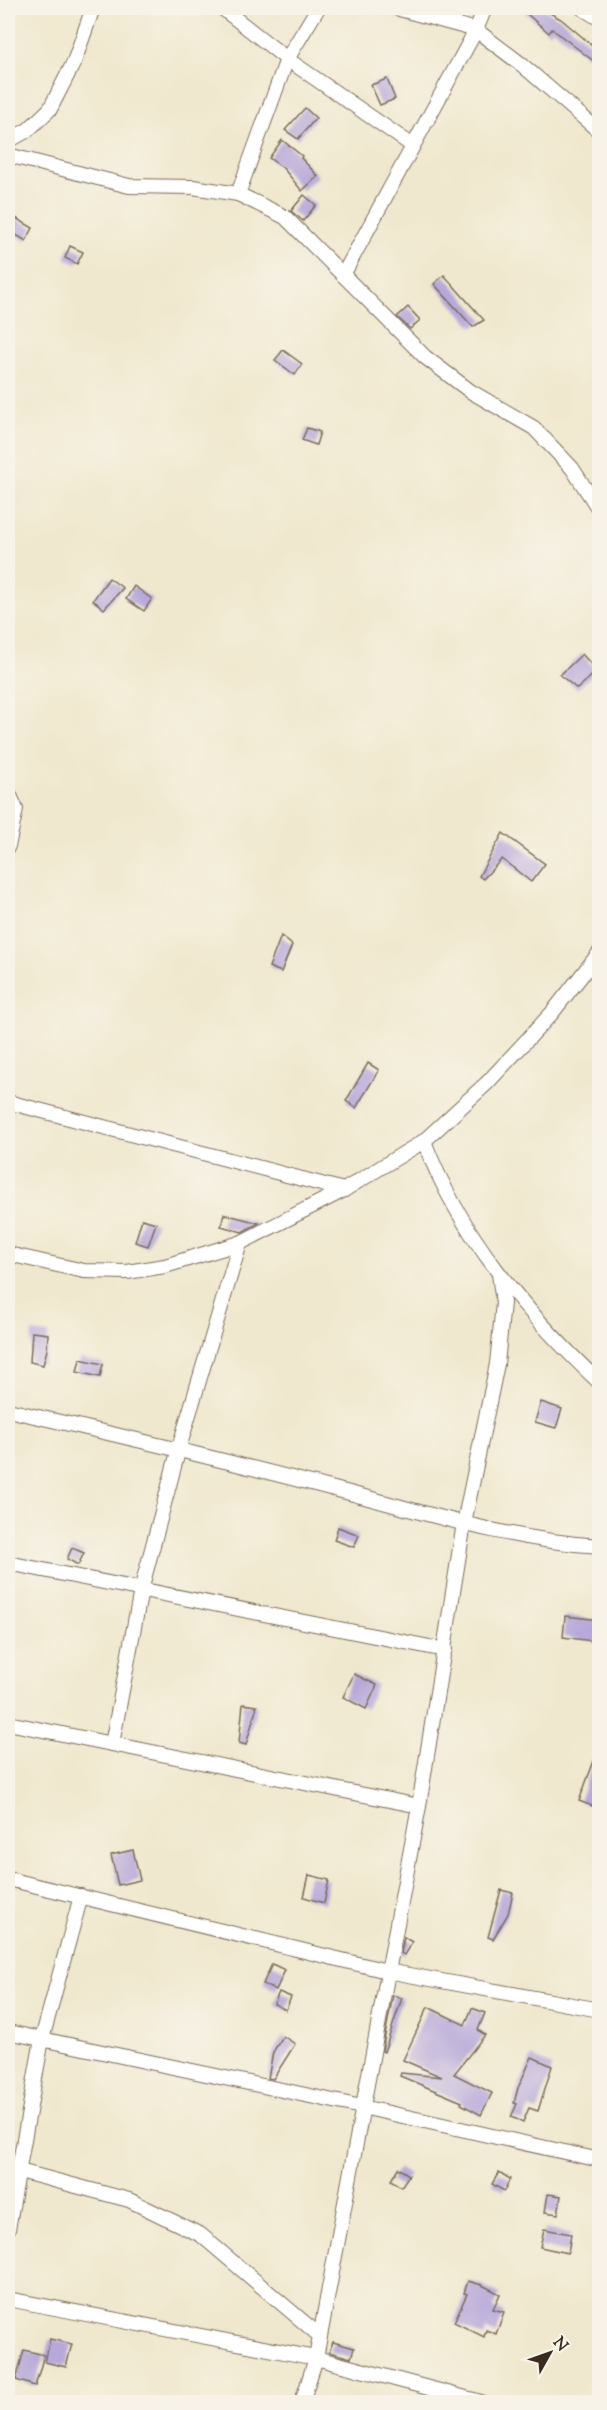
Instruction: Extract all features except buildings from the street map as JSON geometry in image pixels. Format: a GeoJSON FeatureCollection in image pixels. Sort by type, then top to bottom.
{"type":"FeatureCollection","features":[{"type":"Feature","properties":{"kind":"street"},"geometry":{"type":"LineString","coordinates":[[8,141],[28,130],[50,109],[74,62],[93,8]]}},
{"type":"Feature","properties":{"kind":"street"},"geometry":{"type":"LineString","coordinates":[[222,8],[247,25],[287,59],[413,146]]}},
{"type":"Feature","properties":{"kind":"street"},"geometry":{"type":"LineString","coordinates":[[238,194],[287,59],[318,8]]}},
{"type":"Feature","properties":{"kind":"street"},"geometry":{"type":"LineString","coordinates":[[396,8],[476,30],[521,64],[600,132]]}},
{"type":"Feature","properties":{"kind":"street"},"geometry":{"type":"LineString","coordinates":[[343,275],[476,30],[485,8]]}},
{"type":"Feature","properties":{"kind":"street"},"geometry":{"type":"LineString","coordinates":[[582,8],[600,19]]}},
{"type":"Feature","properties":{"kind":"street"},"geometry":{"type":"LineString","coordinates":[[8,155],[129,186],[193,187],[238,194],[285,217],[425,357],[470,391],[534,428],[572,468],[600,511]]}},
{"type":"Feature","properties":{"kind":"street"},"geometry":{"type":"LineString","coordinates":[[8,791],[16,809],[8,846]]}},
{"type":"Feature","properties":{"kind":"street"},"geometry":{"type":"LineString","coordinates":[[8,1254],[84,1271],[127,1272],[165,1266],[240,1243],[344,1190],[424,1141],[487,1083],[600,952]]}},
{"type":"Feature","properties":{"kind":"street"},"geometry":{"type":"LineString","coordinates":[[8,1102],[344,1190]]}},
{"type":"Feature","properties":{"kind":"street"},"geometry":{"type":"LineString","coordinates":[[424,1141],[450,1201],[499,1274],[552,1337],[600,1383]]}},
{"type":"Feature","properties":{"kind":"street"},"geometry":{"type":"LineString","coordinates":[[112,1744],[141,1590],[179,1448],[240,1243]]}},
{"type":"Feature","properties":{"kind":"street"},"geometry":{"type":"LineString","coordinates":[[302,2403],[316,2358],[419,1806],[464,1523],[497,1364],[503,1303],[499,1274]]}},
{"type":"Feature","properties":{"kind":"street"},"geometry":{"type":"LineString","coordinates":[[8,1410],[179,1448],[464,1523],[570,1545],[600,1546]]}},
{"type":"Feature","properties":{"kind":"street"},"geometry":{"type":"LineString","coordinates":[[8,1563],[445,1650]]}},
{"type":"Feature","properties":{"kind":"street"},"geometry":{"type":"LineString","coordinates":[[8,1723],[419,1806]]}},
{"type":"Feature","properties":{"kind":"street"},"geometry":{"type":"LineString","coordinates":[[8,1879],[387,1971],[600,2010]]}},
{"type":"Feature","properties":{"kind":"street"},"geometry":{"type":"LineString","coordinates":[[8,2229],[13,2169],[42,2039],[81,1896]]}},
{"type":"Feature","properties":{"kind":"street"},"geometry":{"type":"LineString","coordinates":[[8,2032],[600,2160]]}},
{"type":"Feature","properties":{"kind":"street"},"geometry":{"type":"LineString","coordinates":[[13,2169],[129,2199],[201,2235],[320,2336]]}},
{"type":"Feature","properties":{"kind":"street"},"geometry":{"type":"LineString","coordinates":[[8,2299],[316,2358],[481,2403]]}}]}
